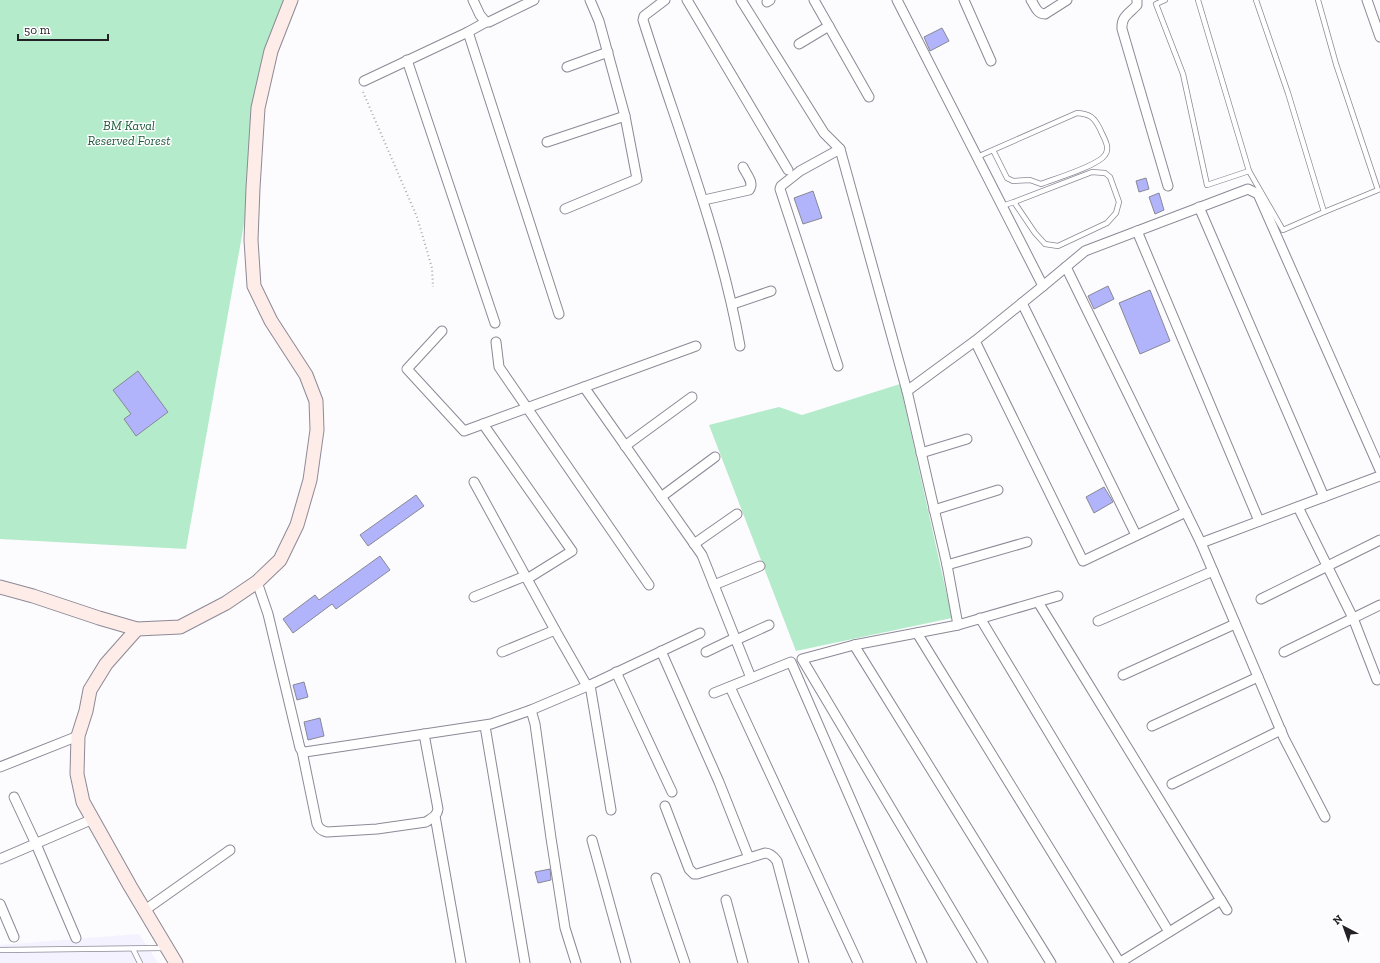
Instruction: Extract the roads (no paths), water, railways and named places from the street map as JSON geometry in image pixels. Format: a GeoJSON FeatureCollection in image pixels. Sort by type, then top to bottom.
{"type":"FeatureCollection","features":[{"type":"Feature","properties":{"kind":"main road"},"geometry":{"type":"LineString","coordinates":[[0,587],[137,629],[180,627],[226,603],[257,582],[280,560],[297,525],[310,480],[317,430],[316,401],[306,375],[271,321],[254,286],[251,240],[258,108],[271,51],[291,0]]}},
{"type":"Feature","properties":{"kind":"main road"},"geometry":{"type":"LineString","coordinates":[[137,629],[106,664],[90,690],[86,711],[78,736],[76,774],[83,802],[176,963]]}},
{"type":"Feature","properties":{"kind":"street"},"geometry":{"type":"LineString","coordinates":[[473,0],[480,15],[486,22]]}},
{"type":"Feature","properties":{"kind":"street"},"geometry":{"type":"LineString","coordinates":[[364,81],[486,22],[493,21],[534,0]]}},
{"type":"Feature","properties":{"kind":"street"},"geometry":{"type":"LineString","coordinates":[[565,208],[637,179],[625,116],[599,21],[590,0]]}},
{"type":"Feature","properties":{"kind":"street"},"geometry":{"type":"LineString","coordinates":[[665,0],[647,13],[644,16],[644,20],[704,200],[733,304],[740,346]]}},
{"type":"Feature","properties":{"kind":"street"},"geometry":{"type":"LineString","coordinates":[[687,0],[788,170]]}},
{"type":"Feature","properties":{"kind":"street"},"geometry":{"type":"LineString","coordinates":[[742,0],[824,133],[840,149],[907,392],[947,565],[958,625]]}},
{"type":"Feature","properties":{"kind":"street"},"geometry":{"type":"LineString","coordinates":[[814,0],[869,97]]}},
{"type":"Feature","properties":{"kind":"street"},"geometry":{"type":"LineString","coordinates":[[897,0],[1043,286]]}},
{"type":"Feature","properties":{"kind":"street"},"geometry":{"type":"LineString","coordinates":[[964,0],[991,61]]}},
{"type":"Feature","properties":{"kind":"street"},"geometry":{"type":"LineString","coordinates":[[1031,0],[1038,12],[1045,14],[1067,0]]}},
{"type":"Feature","properties":{"kind":"street"},"geometry":{"type":"LineString","coordinates":[[1138,0],[1137,5],[1125,15],[1122,28],[1168,186]]}},
{"type":"Feature","properties":{"kind":"street"},"geometry":{"type":"LineString","coordinates":[[1367,0],[1380,37]]}},
{"type":"Feature","properties":{"kind":"street"},"geometry":{"type":"LineString","coordinates":[[799,44],[829,26]]}},
{"type":"Feature","properties":{"kind":"street"},"geometry":{"type":"LineString","coordinates":[[468,32],[559,314]]}},
{"type":"Feature","properties":{"kind":"street"},"geometry":{"type":"LineString","coordinates":[[567,67],[608,52]]}},
{"type":"Feature","properties":{"kind":"street"},"geometry":{"type":"LineString","coordinates":[[407,60],[495,323]]}},
{"type":"Feature","properties":{"kind":"street"},"geometry":{"type":"LineString","coordinates":[[547,142],[625,116]]}},
{"type":"Feature","properties":{"kind":"street"},"geometry":{"type":"LineString","coordinates":[[838,366],[780,189],[781,186],[800,171],[840,149]]}},
{"type":"Feature","properties":{"kind":"street"},"geometry":{"type":"LineString","coordinates":[[704,200],[750,190],[752,188],[752,184],[743,167]]}},
{"type":"Feature","properties":{"kind":"street"},"geometry":{"type":"LineString","coordinates":[[907,392],[975,341],[1085,251],[1248,188],[1258,194],[1380,470]]}},
{"type":"Feature","properties":{"kind":"street"},"geometry":{"type":"LineString","coordinates":[[1199,207],[1324,497]]}},
{"type":"Feature","properties":{"kind":"street"},"geometry":{"type":"LineString","coordinates":[[1137,231],[1259,521]]}},
{"type":"Feature","properties":{"kind":"street"},"geometry":{"type":"LineString","coordinates":[[1066,267],[1201,543],[1281,730],[1325,817]]}},
{"type":"Feature","properties":{"kind":"street"},"geometry":{"type":"LineString","coordinates":[[733,304],[771,291]]}},
{"type":"Feature","properties":{"kind":"street"},"geometry":{"type":"LineString","coordinates":[[1022,303],[1136,536]]}},
{"type":"Feature","properties":{"kind":"street"},"geometry":{"type":"LineString","coordinates":[[442,331],[407,369],[464,431],[696,346]]}},
{"type":"Feature","properties":{"kind":"street"},"geometry":{"type":"LineString","coordinates":[[975,341],[1083,561],[1186,512]]}},
{"type":"Feature","properties":{"kind":"street"},"geometry":{"type":"LineString","coordinates":[[496,342],[499,367],[649,585]]}},
{"type":"Feature","properties":{"kind":"street"},"geometry":{"type":"LineString","coordinates":[[584,387],[702,556],[751,678]]}},
{"type":"Feature","properties":{"kind":"street"},"geometry":{"type":"LineString","coordinates":[[625,446],[692,397]]}},
{"type":"Feature","properties":{"kind":"street"},"geometry":{"type":"LineString","coordinates":[[474,597],[526,578],[572,550],[484,424]]}},
{"type":"Feature","properties":{"kind":"street"},"geometry":{"type":"LineString","coordinates":[[921,453],[967,439]]}},
{"type":"Feature","properties":{"kind":"street"},"geometry":{"type":"LineString","coordinates":[[661,497],[715,456]]}},
{"type":"Feature","properties":{"kind":"street"},"geometry":{"type":"LineString","coordinates":[[1201,543],[1380,476]]}},
{"type":"Feature","properties":{"kind":"street"},"geometry":{"type":"LineString","coordinates":[[474,482],[555,630],[588,685],[611,810]]}},
{"type":"Feature","properties":{"kind":"street"},"geometry":{"type":"LineString","coordinates":[[934,510],[998,490]]}},
{"type":"Feature","properties":{"kind":"street"},"geometry":{"type":"LineString","coordinates":[[1298,507],[1353,618],[1377,680]]}},
{"type":"Feature","properties":{"kind":"street"},"geometry":{"type":"LineString","coordinates":[[694,544],[737,514]]}},
{"type":"Feature","properties":{"kind":"street"},"geometry":{"type":"LineString","coordinates":[[1261,599],[1380,540]]}},
{"type":"Feature","properties":{"kind":"street"},"geometry":{"type":"LineString","coordinates":[[947,565],[1027,542]]}},
{"type":"Feature","properties":{"kind":"street"},"geometry":{"type":"LineString","coordinates":[[714,585],[760,566]]}},
{"type":"Feature","properties":{"kind":"street"},"geometry":{"type":"LineString","coordinates":[[1098,621],[1213,571]]}},
{"type":"Feature","properties":{"kind":"street"},"geometry":{"type":"LineString","coordinates":[[257,582],[268,614],[300,748],[302,751],[317,824],[322,831],[377,829],[426,822],[435,816],[438,808],[424,734]]}},
{"type":"Feature","properties":{"kind":"street"},"geometry":{"type":"LineString","coordinates":[[983,963],[802,658],[854,645],[958,625],[1058,596]]}},
{"type":"Feature","properties":{"kind":"street"},"geometry":{"type":"LineString","coordinates":[[1038,602],[1227,910]]}},
{"type":"Feature","properties":{"kind":"street"},"geometry":{"type":"LineString","coordinates":[[1284,652],[1380,605]]}},
{"type":"Feature","properties":{"kind":"street"},"geometry":{"type":"LineString","coordinates":[[980,618],[1169,932]]}},
{"type":"Feature","properties":{"kind":"street"},"geometry":{"type":"LineString","coordinates":[[1123,675],[1236,624]]}},
{"type":"Feature","properties":{"kind":"street"},"geometry":{"type":"LineString","coordinates":[[706,652],[769,625]]}},
{"type":"Feature","properties":{"kind":"street"},"geometry":{"type":"LineString","coordinates":[[502,652],[555,630]]}},
{"type":"Feature","properties":{"kind":"street"},"geometry":{"type":"LineString","coordinates":[[302,751],[305,752],[485,726],[531,710],[700,632]]}},
{"type":"Feature","properties":{"kind":"street"},"geometry":{"type":"LineString","coordinates":[[917,633],[1120,963],[1221,900]]}},
{"type":"Feature","properties":{"kind":"street"},"geometry":{"type":"LineString","coordinates":[[854,645],[1051,963]]}},
{"type":"Feature","properties":{"kind":"street"},"geometry":{"type":"LineString","coordinates":[[661,651],[719,782],[749,858]]}},
{"type":"Feature","properties":{"kind":"street"},"geometry":{"type":"LineString","coordinates":[[714,693],[791,662],[922,963]]}},
{"type":"Feature","properties":{"kind":"street"},"geometry":{"type":"LineString","coordinates":[[616,672],[672,792]]}},
{"type":"Feature","properties":{"kind":"street"},"geometry":{"type":"LineString","coordinates":[[1152,726],[1258,677]]}},
{"type":"Feature","properties":{"kind":"street"},"geometry":{"type":"LineString","coordinates":[[730,687],[858,963]]}},
{"type":"Feature","properties":{"kind":"street"},"geometry":{"type":"LineString","coordinates":[[531,710],[535,724],[565,928],[576,963]]}},
{"type":"Feature","properties":{"kind":"street"},"geometry":{"type":"LineString","coordinates":[[485,726],[525,963]]}},
{"type":"Feature","properties":{"kind":"street"},"geometry":{"type":"LineString","coordinates":[[1172,784],[1281,730]]}},
{"type":"Feature","properties":{"kind":"street"},"geometry":{"type":"LineString","coordinates":[[0,767],[78,736]]}},
{"type":"Feature","properties":{"kind":"street"},"geometry":{"type":"LineString","coordinates":[[14,797],[36,844],[76,938]]}},
{"type":"Feature","properties":{"kind":"street"},"geometry":{"type":"LineString","coordinates":[[665,806],[691,872],[697,874],[768,853],[777,861],[804,963]]}},
{"type":"Feature","properties":{"kind":"street"},"geometry":{"type":"LineString","coordinates":[[435,816],[461,963]]}},
{"type":"Feature","properties":{"kind":"street"},"geometry":{"type":"LineString","coordinates":[[0,859],[93,819]]}},
{"type":"Feature","properties":{"kind":"street"},"geometry":{"type":"LineString","coordinates":[[592,840],[626,963]]}},
{"type":"Feature","properties":{"kind":"street"},"geometry":{"type":"LineString","coordinates":[[145,910],[230,850]]}},
{"type":"Feature","properties":{"kind":"street"},"geometry":{"type":"LineString","coordinates":[[656,878],[685,963]]}},
{"type":"Feature","properties":{"kind":"street"},"geometry":{"type":"LineString","coordinates":[[726,900],[743,963]]}},
{"type":"Feature","properties":{"kind":"street"},"geometry":{"type":"LineString","coordinates":[[0,904],[14,937]]}},
{"type":"Feature","properties":{"kind":"lane"},"geometry":{"type":"LineString","coordinates":[[1165,0],[1156,4],[1183,74],[1207,185],[1249,171]]}},
{"type":"Feature","properties":{"kind":"lane"},"geometry":{"type":"LineString","coordinates":[[1198,0],[1249,171],[1283,230],[1378,190],[1336,64],[1318,0]]}},
{"type":"Feature","properties":{"kind":"lane"},"geometry":{"type":"LineString","coordinates":[[1256,0],[1288,92],[1324,212]]}},
{"type":"Feature","properties":{"kind":"lane"},"geometry":{"type":"LineString","coordinates":[[977,157],[1077,113],[1085,113],[1095,119],[1107,145],[1106,155],[1097,162],[1041,184],[1030,180],[1013,180],[1007,178],[993,150]]}},
{"type":"Feature","properties":{"kind":"lane"},"geometry":{"type":"LineString","coordinates":[[1002,206],[1092,172],[1105,173],[1110,177],[1119,202],[1116,213],[1107,223],[1058,246],[1045,244],[1035,233],[1014,202]]}},
{"type":"Feature","properties":{"kind":"lane"},"geometry":{"type":"LineString","coordinates":[[0,950],[167,948]]}},
{"type":"Feature","properties":{"kind":"lane"},"geometry":{"type":"LineString","coordinates":[[132,949],[140,963]]}},
{"type":"Feature","properties":{"kind":"park label","name":"BM Kaval Reserved Forest"},"geometry":{"type":"Point","coordinates":[129,132]}}]}
